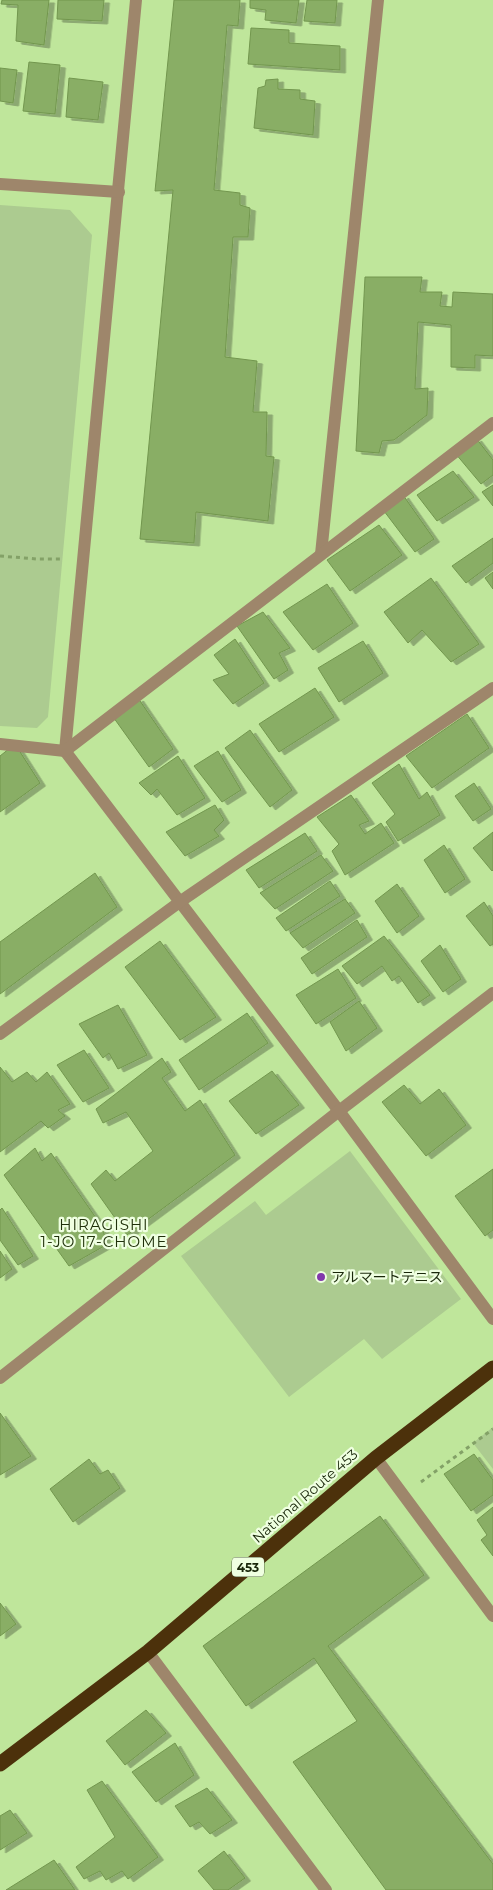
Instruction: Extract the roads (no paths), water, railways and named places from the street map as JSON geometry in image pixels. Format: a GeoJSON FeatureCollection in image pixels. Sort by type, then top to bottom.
{"type":"FeatureCollection","features":[{"type":"Feature","properties":{"kind":"highway","name":"National Route 453"},"geometry":{"type":"LineString","coordinates":[[0,1764],[148,1652],[376,1458],[493,1368]]}},
{"type":"Feature","properties":{"kind":"street"},"geometry":{"type":"LineString","coordinates":[[136,0],[64,751],[339,1111],[493,1319]]}},
{"type":"Feature","properties":{"kind":"street"},"geometry":{"type":"LineString","coordinates":[[320,554],[378,0]]}},
{"type":"Feature","properties":{"kind":"street"},"geometry":{"type":"LineString","coordinates":[[0,184],[119,192]]}},
{"type":"Feature","properties":{"kind":"street"},"geometry":{"type":"LineString","coordinates":[[0,744],[64,751],[493,423]]}},
{"type":"Feature","properties":{"kind":"street"},"geometry":{"type":"LineString","coordinates":[[0,1034],[180,901],[493,688]]}},
{"type":"Feature","properties":{"kind":"street"},"geometry":{"type":"LineString","coordinates":[[0,1378],[339,1111],[493,993]]}},
{"type":"Feature","properties":{"kind":"street"},"geometry":{"type":"LineString","coordinates":[[376,1458],[493,1616]]}},
{"type":"Feature","properties":{"kind":"street"},"geometry":{"type":"LineString","coordinates":[[148,1652],[326,1890]]}},
{"type":"Feature","properties":{"kind":"place","name":"アルマートテニス"},"geometry":{"type":"Point","coordinates":[321,1277]}},
{"type":"Feature","properties":{"kind":"district","name":"HIRAGISHI 1-JO 17-CHOME"},"geometry":{"type":"Point","coordinates":[104,1232]}}]}
